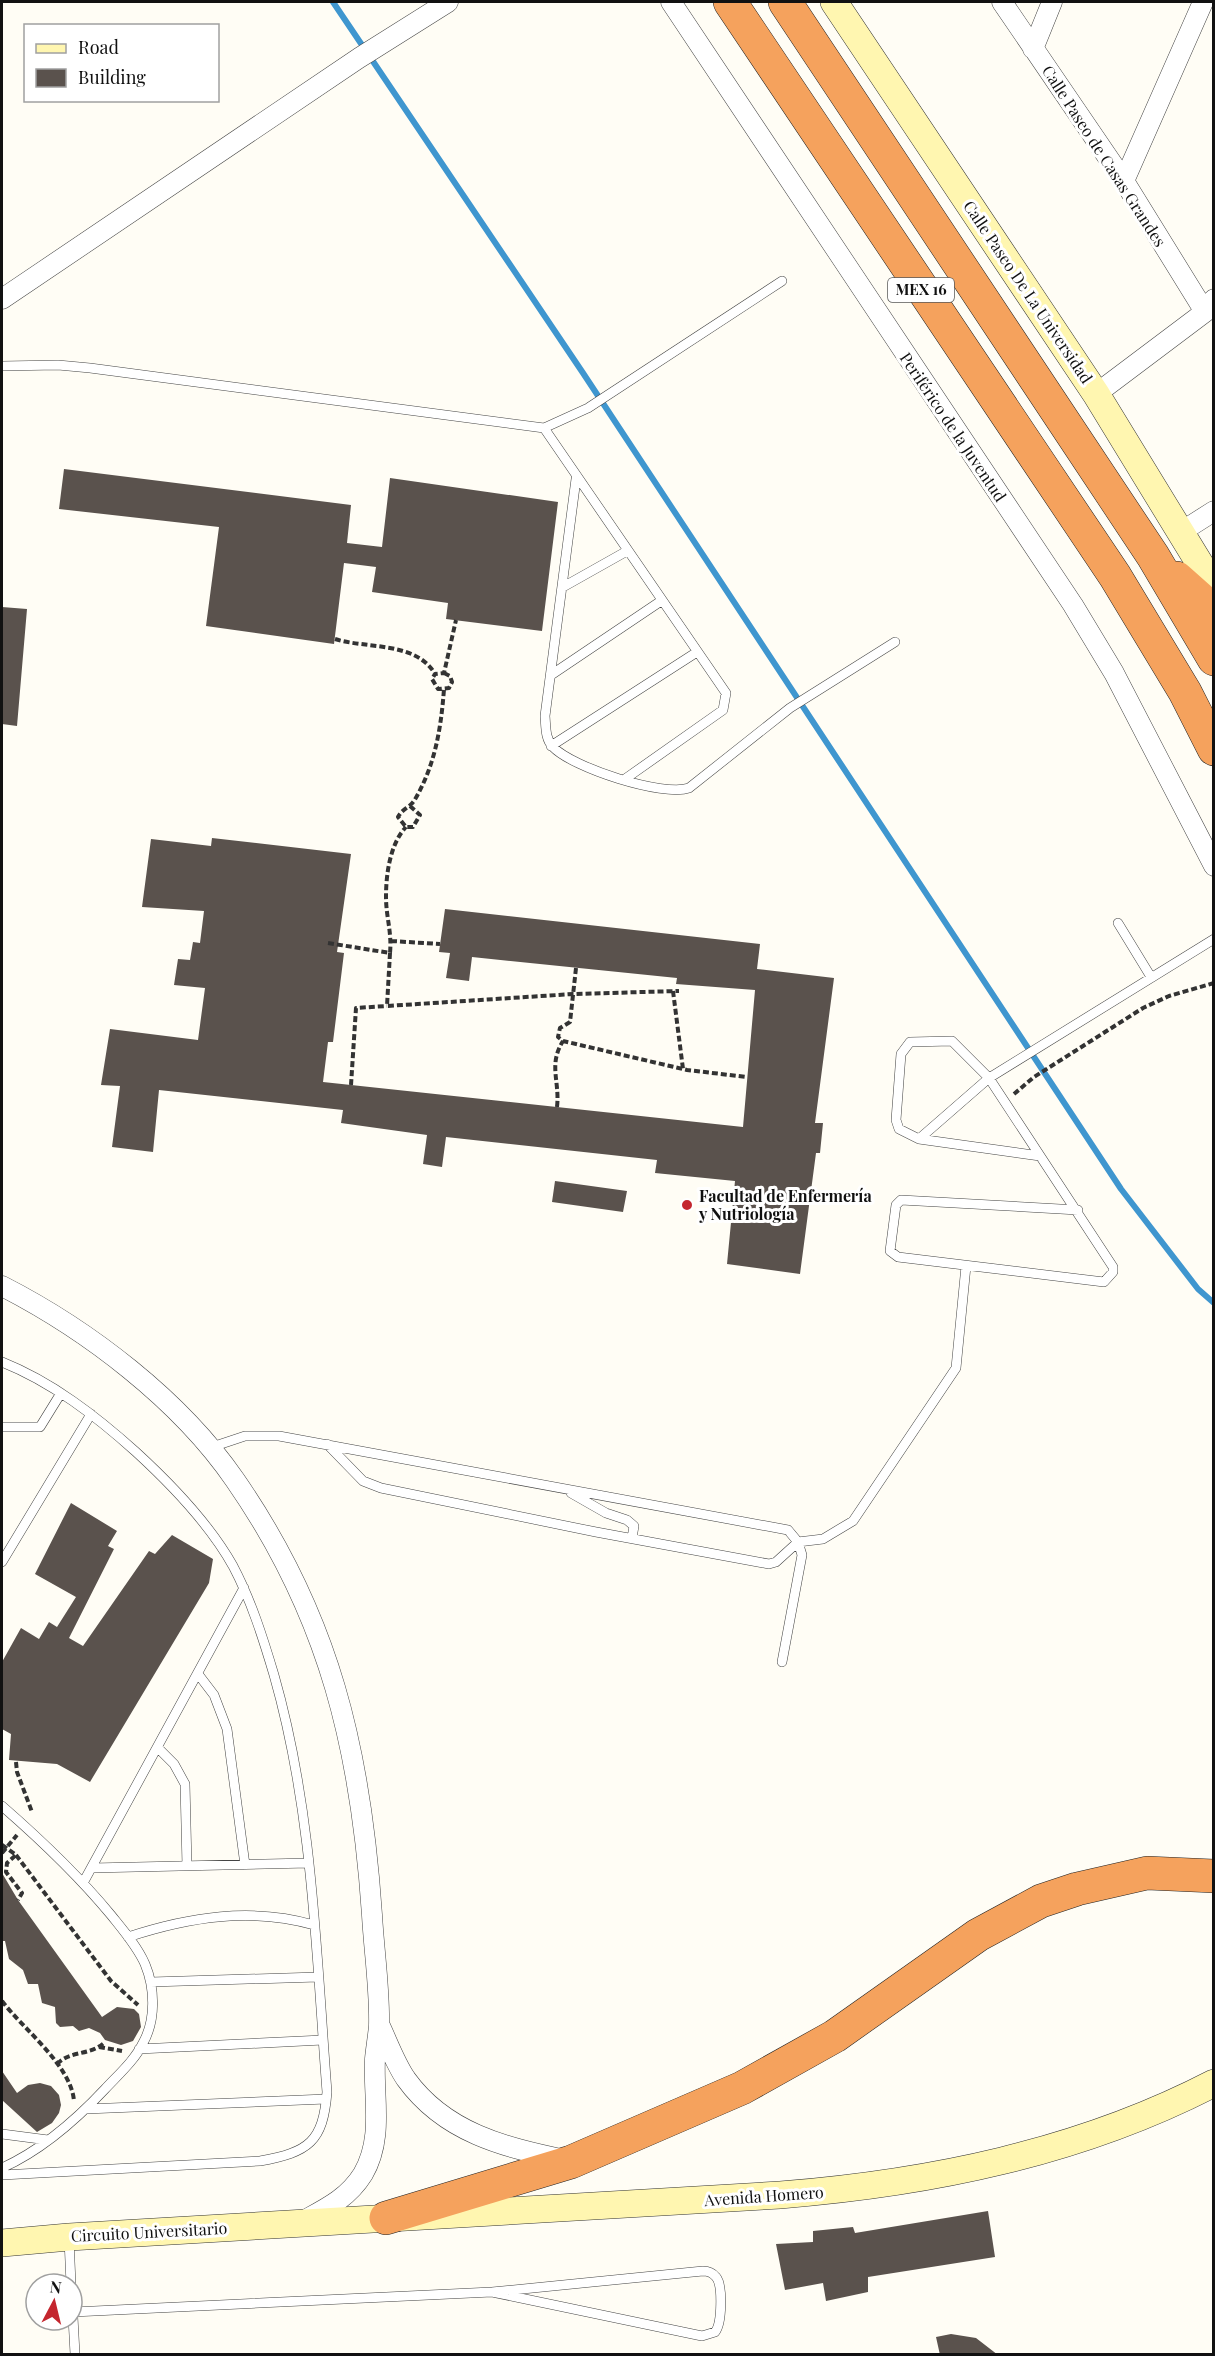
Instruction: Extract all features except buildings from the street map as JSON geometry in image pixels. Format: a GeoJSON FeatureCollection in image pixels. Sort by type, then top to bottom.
{"type":"FeatureCollection","features":[{"type":"Feature","properties":{"kind":"highway","name":"MEX 16"},"geometry":{"type":"LineString","coordinates":[[730,2],[1115,576],[1185,692],[1214,749]]}},
{"type":"Feature","properties":{"kind":"highway","name":"MEX 16"},"geometry":{"type":"LineString","coordinates":[[785,2],[1153,556],[1214,659]]}},
{"type":"Feature","properties":{"kind":"highway"},"geometry":{"type":"LineString","coordinates":[[1153,556],[1214,611]]}},
{"type":"Feature","properties":{"kind":"highway"},"geometry":{"type":"LineString","coordinates":[[386,2218],[571,2162],[742,2088],[836,2036],[978,1935],[1041,1901],[1088,1886],[1147,1873],[1214,1876]]}},
{"type":"Feature","properties":{"kind":"main road","name":"Calle Paseo De La Universidad"},"geometry":{"type":"LineString","coordinates":[[834,2],[1096,394],[1214,587]]}},
{"type":"Feature","properties":{"kind":"main road","name":"Avenida Homero"},"geometry":{"type":"LineString","coordinates":[[298,2223],[780,2195],[919,2179],[1026,2155],[1106,2130],[1138,2119],[1214,2083]]}},
{"type":"Feature","properties":{"kind":"main road","name":"Circuito Universitario"},"geometry":{"type":"LineString","coordinates":[[2,2243],[298,2223]]}},
{"type":"Feature","properties":{"kind":"street"},"geometry":{"type":"LineString","coordinates":[[2,299],[359,58],[448,2]]}},
{"type":"Feature","properties":{"kind":"street","name":"Periférico de la Juventud"},"geometry":{"type":"LineString","coordinates":[[671,2],[1072,605],[1114,673],[1214,866]]}},
{"type":"Feature","properties":{"kind":"street","name":"Calle Paseo de Casas Grandes"},"geometry":{"type":"LineString","coordinates":[[1002,2],[1209,305]]}},
{"type":"Feature","properties":{"kind":"street"},"geometry":{"type":"LineString","coordinates":[[1033,48],[1052,2]]}},
{"type":"Feature","properties":{"kind":"street"},"geometry":{"type":"LineString","coordinates":[[1124,182],[1203,2]]}},
{"type":"Feature","properties":{"kind":"street"},"geometry":{"type":"LineString","coordinates":[[1096,394],[1209,305]]}},
{"type":"Feature","properties":{"kind":"street"},"geometry":{"type":"LineString","coordinates":[[1181,532],[1214,511]]}},
{"type":"Feature","properties":{"kind":"street"},"geometry":{"type":"LineString","coordinates":[[2,1286],[61,1322],[132,1372],[165,1400],[240,1488],[287,1565],[318,1630],[332,1675],[362,1802],[379,2024],[375,2061],[376,2126],[373,2152],[364,2172],[348,2193],[298,2223]]}},
{"type":"Feature","properties":{"kind":"street"},"geometry":{"type":"LineString","coordinates":[[379,2024],[406,2078],[422,2097],[451,2123],[494,2143],[571,2162]]}},
{"type":"Feature","properties":{"kind":"lane"},"geometry":{"type":"LineString","coordinates":[[2,366],[58,365],[90,368],[544,428],[588,408],[782,281]]}},
{"type":"Feature","properties":{"kind":"lane"},"geometry":{"type":"LineString","coordinates":[[544,428],[576,479],[726,693],[723,710],[625,779]]}},
{"type":"Feature","properties":{"kind":"lane"},"geometry":{"type":"LineString","coordinates":[[576,479],[545,716],[546,735],[551,746],[560,753],[596,770],[625,779],[672,790],[689,788],[790,708],[895,642]]}},
{"type":"Feature","properties":{"kind":"lane"},"geometry":{"type":"LineString","coordinates":[[563,587],[627,551]]}},
{"type":"Feature","properties":{"kind":"lane"},"geometry":{"type":"LineString","coordinates":[[551,675],[662,601]]}},
{"type":"Feature","properties":{"kind":"lane"},"geometry":{"type":"LineString","coordinates":[[551,746],[697,652]]}},
{"type":"Feature","properties":{"kind":"lane"},"geometry":{"type":"LineString","coordinates":[[1118,923],[1151,977]]}},
{"type":"Feature","properties":{"kind":"lane"},"geometry":{"type":"LineString","coordinates":[[919,1139],[989,1078],[1214,939]]}},
{"type":"Feature","properties":{"kind":"lane"},"geometry":{"type":"LineString","coordinates":[[1040,1156],[919,1139],[899,1129],[896,1125],[901,1054],[905,1045],[910,1042],[952,1041],[989,1078],[1078,1210],[1113,1267],[1111,1277],[1104,1282],[893,1255],[890,1247],[898,1202],[906,1199],[1078,1210]]}},
{"type":"Feature","properties":{"kind":"lane"},"geometry":{"type":"LineString","coordinates":[[327,1444],[363,1480],[381,1488],[770,1564],[776,1562],[798,1542],[823,1539],[853,1521],[956,1368],[966,1266]]}},
{"type":"Feature","properties":{"kind":"lane"},"geometry":{"type":"LineString","coordinates":[[2,1362],[23,1371],[61,1393],[91,1414],[161,1476],[209,1530],[232,1564],[244,1588],[264,1638],[297,1764],[309,1863],[326,2099],[320,2132],[311,2143],[285,2156],[260,2161],[2,2175]]}},
{"type":"Feature","properties":{"kind":"lane"},"geometry":{"type":"LineString","coordinates":[[2,1426],[40,1427],[61,1393]]}},
{"type":"Feature","properties":{"kind":"lane"},"geometry":{"type":"LineString","coordinates":[[2,1562],[91,1414]]}},
{"type":"Feature","properties":{"kind":"lane"},"geometry":{"type":"LineString","coordinates":[[208,1448],[245,1436],[279,1436],[788,1530],[798,1542],[802,1555],[782,1662]]}},
{"type":"Feature","properties":{"kind":"lane"},"geometry":{"type":"LineString","coordinates":[[564,1488],[606,1513],[627,1520],[634,1526],[632,1538]]}},
{"type":"Feature","properties":{"kind":"lane"},"geometry":{"type":"LineString","coordinates":[[83,1883],[244,1588]]}},
{"type":"Feature","properties":{"kind":"lane"},"geometry":{"type":"LineString","coordinates":[[198,1674],[214,1695],[227,1729],[245,1865]]}},
{"type":"Feature","properties":{"kind":"lane"},"geometry":{"type":"LineString","coordinates":[[158,1748],[174,1764],[185,1784],[187,1866]]}},
{"type":"Feature","properties":{"kind":"lane"},"geometry":{"type":"LineString","coordinates":[[2,1806],[83,1883],[128,1937],[145,1963],[151,1982],[153,2001],[150,2022],[139,2049],[86,2109],[67,2128],[21,2160],[2,2168]]}},
{"type":"Feature","properties":{"kind":"lane"},"geometry":{"type":"LineString","coordinates":[[92,1868],[309,1863]]}},
{"type":"Feature","properties":{"kind":"lane"},"geometry":{"type":"LineString","coordinates":[[128,1937],[173,1922],[238,1915],[269,1915],[314,1924]]}},
{"type":"Feature","properties":{"kind":"lane"},"geometry":{"type":"LineString","coordinates":[[151,1982],[318,1977]]}},
{"type":"Feature","properties":{"kind":"lane"},"geometry":{"type":"LineString","coordinates":[[139,2049],[323,2040]]}},
{"type":"Feature","properties":{"kind":"lane"},"geometry":{"type":"LineString","coordinates":[[86,2109],[326,2099]]}},
{"type":"Feature","properties":{"kind":"lane"},"geometry":{"type":"LineString","coordinates":[[2,2134],[48,2140]]}},
{"type":"Feature","properties":{"kind":"lane"},"geometry":{"type":"LineString","coordinates":[[69,2237],[70,2272]]}},
{"type":"Feature","properties":{"kind":"lane"},"geometry":{"type":"LineString","coordinates":[[84,2311],[492,2292],[708,2271],[719,2282],[721,2322],[715,2332],[702,2336],[492,2292]]}},
{"type":"Feature","properties":{"kind":"lane"},"geometry":{"type":"LineString","coordinates":[[74,2332],[75,2355]]}},
{"type":"Feature","properties":{"kind":"path"},"geometry":{"type":"LineString","coordinates":[[444,673],[456,620]]}},
{"type":"Feature","properties":{"kind":"path"},"geometry":{"type":"LineString","coordinates":[[335,639],[350,644],[389,648],[411,654],[428,662],[435,674]]}},
{"type":"Feature","properties":{"kind":"path"},"geometry":{"type":"LineString","coordinates":[[444,673],[450,676],[452,682],[449,688],[435,686],[432,679],[435,674],[444,673]]}},
{"type":"Feature","properties":{"kind":"path"},"geometry":{"type":"LineString","coordinates":[[406,827],[398,817],[402,809],[410,806],[427,778],[441,728],[444,689]]}},
{"type":"Feature","properties":{"kind":"path"},"geometry":{"type":"LineString","coordinates":[[387,1006],[391,941],[386,898],[390,865],[397,837],[406,827],[413,827],[420,815],[410,806]]}},
{"type":"Feature","properties":{"kind":"path"},"geometry":{"type":"LineString","coordinates":[[391,941],[440,944]]}},
{"type":"Feature","properties":{"kind":"path"},"geometry":{"type":"LineString","coordinates":[[328,943],[390,953]]}},
{"type":"Feature","properties":{"kind":"path"},"geometry":{"type":"LineString","coordinates":[[576,968],[570,1022],[560,1028],[558,1037],[563,1041],[682,1069],[747,1077]]}},
{"type":"Feature","properties":{"kind":"path"},"geometry":{"type":"LineString","coordinates":[[1005,1102],[1034,1077],[1143,1008],[1169,996],[1214,983]]}},
{"type":"Feature","properties":{"kind":"path"},"geometry":{"type":"LineString","coordinates":[[673,991],[682,1069]]}},
{"type":"Feature","properties":{"kind":"path"},"geometry":{"type":"LineString","coordinates":[[351,1085],[356,1008],[573,994],[680,991]]}},
{"type":"Feature","properties":{"kind":"path"},"geometry":{"type":"LineString","coordinates":[[557,1107],[558,1088],[554,1063],[563,1041]]}},
{"type":"Feature","properties":{"kind":"path"},"geometry":{"type":"LineString","coordinates":[[2,1853],[3,1846],[16,1855],[60,1916],[122,1992]]}},
{"type":"Feature","properties":{"kind":"path"},"geometry":{"type":"LineString","coordinates":[[16,1855],[7,1863],[6,1872],[22,1893],[18,1900]]}},
{"type":"Feature","properties":{"kind":"path"},"geometry":{"type":"LineString","coordinates":[[2,2001],[57,2064],[71,2084],[74,2099],[67,2128]]}},
{"type":"Feature","properties":{"kind":"path"},"geometry":{"type":"LineString","coordinates":[[57,2064],[66,2055],[95,2051],[104,2043]]}},
{"type":"Feature","properties":{"kind":"waterway"},"geometry":{"type":"LineString","coordinates":[[333,2],[583,373],[1121,1189],[1198,1289],[1214,1303]]}},
{"type":"Feature","properties":{"kind":"place","name":"Facultad de Enfermería y Nutriología"},"geometry":{"type":"Point","coordinates":[687,1205]}}]}
